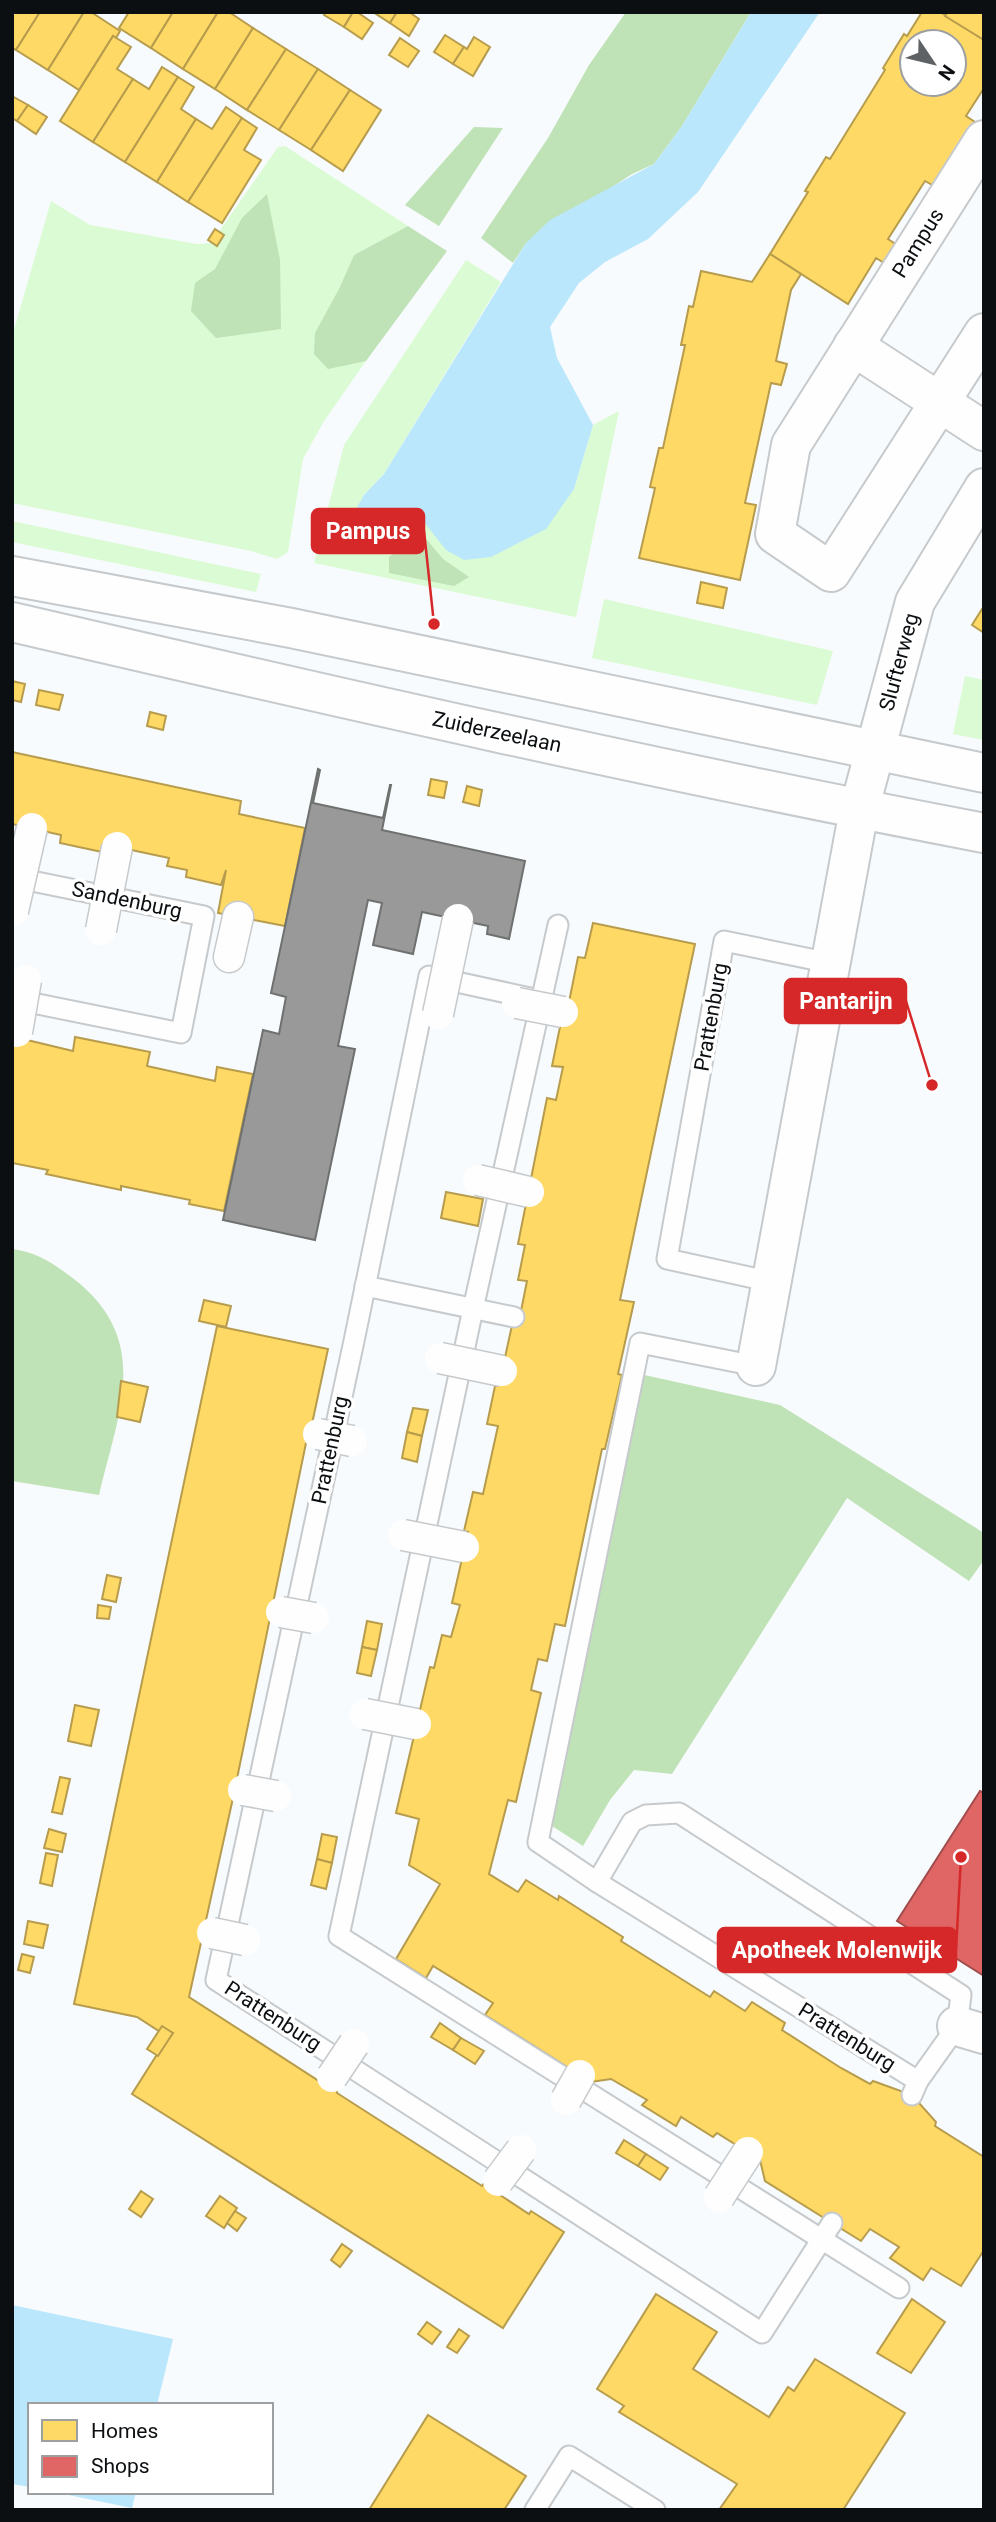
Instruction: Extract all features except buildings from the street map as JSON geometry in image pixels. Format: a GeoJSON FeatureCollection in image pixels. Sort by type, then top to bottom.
{"type":"FeatureCollection","features":[{"type":"Feature","properties":{"kind":"street","name":"Pampus"},"geometry":{"type":"LineString","coordinates":[[984,140],[790,445],[775,534],[831,572],[984,333]]}},
{"type":"Feature","properties":{"kind":"street"},"geometry":{"type":"LineString","coordinates":[[853,346],[984,430]]}},
{"type":"Feature","properties":{"kind":"street","name":"Slufterweg"},"geometry":{"type":"LineString","coordinates":[[859,810],[915,602],[984,488]]}},
{"type":"Feature","properties":{"kind":"street"},"geometry":{"type":"LineString","coordinates":[[12,576],[278,625],[984,773]]}},
{"type":"Feature","properties":{"kind":"street","name":"Zuiderzeelaan"},"geometry":{"type":"LineString","coordinates":[[12,622],[280,685],[859,810],[984,834]]}},
{"type":"Feature","properties":{"kind":"street","name":"Prattenburg"},"geometry":{"type":"LineString","coordinates":[[756,1366],[859,810]]}},
{"type":"Feature","properties":{"kind":"street"},"geometry":{"type":"LineString","coordinates":[[13,911],[32,828]]}},
{"type":"Feature","properties":{"kind":"street"},"geometry":{"type":"LineString","coordinates":[[101,930],[117,847]]}},
{"type":"Feature","properties":{"kind":"street"},"geometry":{"type":"LineString","coordinates":[[229,957],[238,917]]}},
{"type":"Feature","properties":{"kind":"street"},"geometry":{"type":"LineString","coordinates":[[438,1014],[458,919]]}},
{"type":"Feature","properties":{"kind":"street"},"geometry":{"type":"LineString","coordinates":[[17,1032],[19,989]]}},
{"type":"Feature","properties":{"kind":"street"},"geometry":{"type":"LineString","coordinates":[[478,1180],[529,1192]]}},
{"type":"Feature","properties":{"kind":"street"},"geometry":{"type":"LineString","coordinates":[[440,1357],[502,1371]]}},
{"type":"Feature","properties":{"kind":"street"},"geometry":{"type":"LineString","coordinates":[[318,1434],[352,1441]]}},
{"type":"Feature","properties":{"kind":"street"},"geometry":{"type":"LineString","coordinates":[[403,1535],[464,1546]]}},
{"type":"Feature","properties":{"kind":"street"},"geometry":{"type":"LineString","coordinates":[[281,1612],[314,1618]]}},
{"type":"Feature","properties":{"kind":"street"},"geometry":{"type":"LineString","coordinates":[[365,1714],[416,1724]]}},
{"type":"Feature","properties":{"kind":"street"},"geometry":{"type":"LineString","coordinates":[[243,1790],[276,1796]]}},
{"type":"Feature","properties":{"kind":"street"},"geometry":{"type":"LineString","coordinates":[[212,1933],[245,1940]]}},
{"type":"Feature","properties":{"kind":"street"},"geometry":{"type":"LineString","coordinates":[[332,2077],[354,2044]]}},
{"type":"Feature","properties":{"kind":"street"},"geometry":{"type":"LineString","coordinates":[[498,2181],[521,2150]]}},
{"type":"Feature","properties":{"kind":"street"},"geometry":{"type":"LineString","coordinates":[[719,2197],[748,2152]]}},
{"type":"Feature","properties":{"kind":"lane","name":"Sandenburg"},"geometry":{"type":"LineString","coordinates":[[12,877],[204,916],[181,1033],[19,989]]}},
{"type":"Feature","properties":{"kind":"lane"},"geometry":{"type":"LineString","coordinates":[[558,925],[339,1937],[827,2231],[899,2288]]}},
{"type":"Feature","properties":{"kind":"lane","name":"Prattenburg"},"geometry":{"type":"LineString","coordinates":[[772,1282],[667,1259],[724,941],[830,963]]}},
{"type":"Feature","properties":{"kind":"lane","name":"Prattenburg"},"geometry":{"type":"LineString","coordinates":[[541,1005],[429,976],[216,1980],[762,2333],[827,2231]]}},
{"type":"Feature","properties":{"kind":"lane"},"geometry":{"type":"LineString","coordinates":[[365,1286],[514,1317]]}},
{"type":"Feature","properties":{"kind":"lane","name":"Prattenburg"},"geometry":{"type":"LineString","coordinates":[[597,1882],[632,1822],[646,1815],[679,1812],[961,1995],[970,2030],[915,2088],[597,1882],[538,1842],[632,1342],[756,1366]]}},
{"type":"Feature","properties":{"kind":"lane"},"geometry":{"type":"LineString","coordinates":[[535,2510],[569,2456],[654,2510]]}},
{"type":"Feature","properties":{"kind":"green space"},"geometry":{"type":"Polygon","coordinates":[[[626,12],[751,12],[682,126],[654,164],[632,174],[526,243],[513,263],[481,238],[548,138],[589,65],[626,12]]]}},
{"type":"Feature","properties":{"kind":"green space"},"geometry":{"type":"Polygon","coordinates":[[[474,127],[503,128],[439,226],[405,205],[474,127]]]}},
{"type":"Feature","properties":{"kind":"green space"},"geometry":{"type":"Polygon","coordinates":[[[285,146],[408,226],[354,255],[339,289],[351,363],[366,361],[324,421],[303,459],[288,552],[277,559],[251,551],[12,503],[12,337],[51,201],[90,225],[197,244],[211,243],[278,147],[285,146]]]}},
{"type":"Feature","properties":{"kind":"green space"},"geometry":{"type":"Polygon","coordinates":[[[267,194],[280,260],[281,329],[216,338],[191,311],[195,283],[215,269],[242,218],[267,194]]]}},
{"type":"Feature","properties":{"kind":"green space"},"geometry":{"type":"Polygon","coordinates":[[[408,226],[447,251],[366,361],[328,369],[314,354],[315,333],[354,255],[408,226]]]}},
{"type":"Feature","properties":{"kind":"green space"},"geometry":{"type":"Polygon","coordinates":[[[466,260],[501,282],[384,474],[364,495],[387,549],[424,521],[574,489],[593,425],[619,411],[576,617],[314,563],[344,445],[466,260]]]}},
{"type":"Feature","properties":{"kind":"green space"},"geometry":{"type":"Polygon","coordinates":[[[12,521],[261,574],[256,592],[12,542],[12,521]]]}},
{"type":"Feature","properties":{"kind":"green space"},"geometry":{"type":"Polygon","coordinates":[[[422,534],[443,559],[469,577],[454,586],[389,573],[389,557],[422,534]]]}},
{"type":"Feature","properties":{"kind":"green space"},"geometry":{"type":"Polygon","coordinates":[[[604,599],[833,651],[817,705],[592,658],[604,599]]]}},
{"type":"Feature","properties":{"kind":"green space"},"geometry":{"type":"Polygon","coordinates":[[[965,676],[984,680],[984,740],[953,734],[965,676]]]}},
{"type":"Feature","properties":{"kind":"green space"},"geometry":{"type":"Polygon","coordinates":[[[12,1249],[45,1260],[74,1279],[99,1303],[114,1327],[122,1353],[123,1380],[120,1407],[99,1495],[12,1481],[12,1249]]]}},
{"type":"Feature","properties":{"kind":"green space"},"geometry":{"type":"Polygon","coordinates":[[[640,1374],[780,1405],[984,1533],[984,1560],[969,1581],[847,1498],[672,1774],[634,1770],[610,1800],[583,1846],[552,1826],[640,1374]]]}},
{"type":"Feature","properties":{"kind":"water"},"geometry":{"type":"Polygon","coordinates":[[[751,12],[820,12],[698,192],[648,239],[605,262],[579,283],[550,327],[557,358],[593,425],[574,489],[546,529],[491,557],[464,560],[446,550],[424,522],[387,549],[356,509],[364,495],[384,474],[526,243],[550,220],[654,164],[682,126],[751,12]]]}},
{"type":"Feature","properties":{"kind":"water"},"geometry":{"type":"Polygon","coordinates":[[[12,2305],[173,2339],[157,2403],[28,2403],[28,2487],[12,2484],[12,2305]]]}},
{"type":"Feature","properties":{"kind":"water"},"geometry":{"type":"Polygon","coordinates":[[[64,2494],[136,2494],[132,2508],[64,2494]]]}},
{"type":"Feature","properties":{"kind":"place","name":"Pampus"},"geometry":{"type":"Point","coordinates":[434,624]}},
{"type":"Feature","properties":{"kind":"place","name":"Pantarijn"},"geometry":{"type":"Point","coordinates":[932,1085]}},
{"type":"Feature","properties":{"kind":"place","name":"Apotheek Molenwijk"},"geometry":{"type":"Point","coordinates":[961,1857]}}]}
